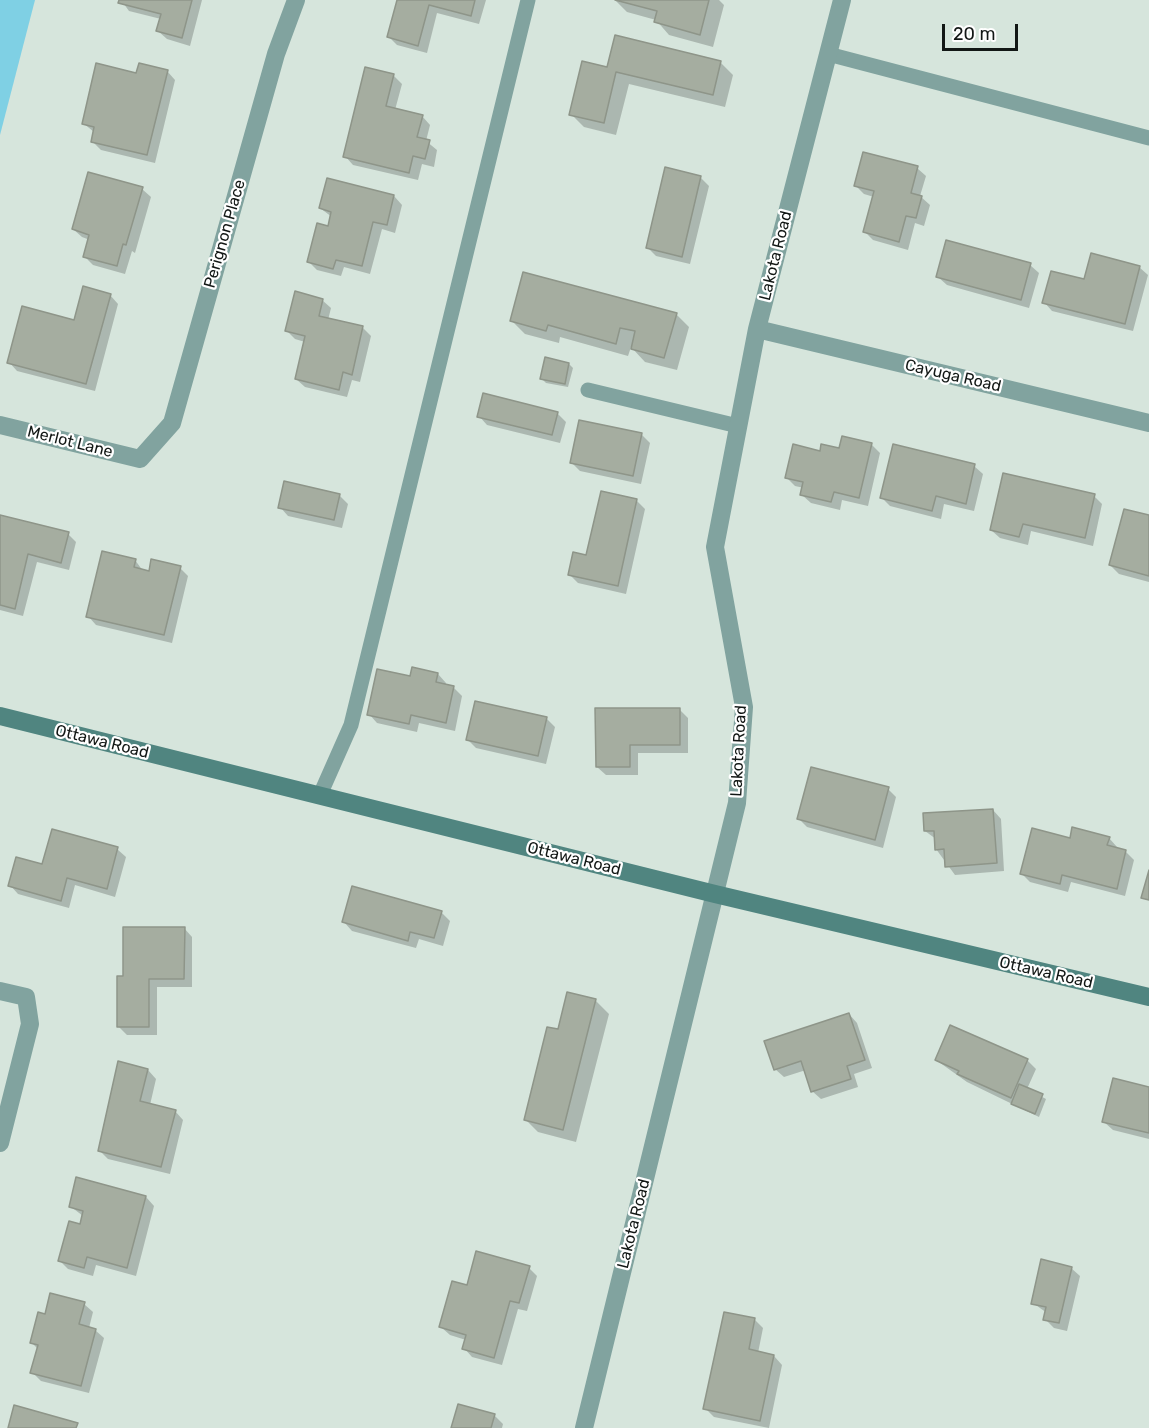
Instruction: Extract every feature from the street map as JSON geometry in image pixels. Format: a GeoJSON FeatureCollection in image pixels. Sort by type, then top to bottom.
{"type":"FeatureCollection","features":[{"type":"Feature","properties":{"kind":"street","name":"Perignon Place"},"geometry":{"type":"LineString","coordinates":[[140,459],[172,423],[276,54],[296,0]]}},
{"type":"Feature","properties":{"kind":"street","name":"Lakota Road"},"geometry":{"type":"LineString","coordinates":[[585,1428],[737,802],[744,707],[715,547],[757,329],[842,0]]}},
{"type":"Feature","properties":{"kind":"street","name":"Cayuga Road"},"geometry":{"type":"LineString","coordinates":[[757,329],[1149,423]]}},
{"type":"Feature","properties":{"kind":"street","name":"Merlot Lane"},"geometry":{"type":"LineString","coordinates":[[0,425],[140,459]]}},
{"type":"Feature","properties":{"kind":"street","name":"Ottawa Road"},"geometry":{"type":"LineString","coordinates":[[0,716],[715,894],[1149,997]]}},
{"type":"Feature","properties":{"kind":"street"},"geometry":{"type":"LineString","coordinates":[[0,991],[26,998],[30,1024],[0,1143]]}},
{"type":"Feature","properties":{"kind":"lane"},"geometry":{"type":"LineString","coordinates":[[320,795],[351,725],[528,0]]}},
{"type":"Feature","properties":{"kind":"lane"},"geometry":{"type":"LineString","coordinates":[[828,54],[1149,138]]}},
{"type":"Feature","properties":{"kind":"lane"},"geometry":{"type":"LineString","coordinates":[[588,390],[738,426]]}},
{"type":"Feature","properties":{"kind":"water"},"geometry":{"type":"Polygon","coordinates":[[[0,0],[35,0],[0,135],[0,0]]]}},
{"type":"Feature","properties":{"kind":"building"},"geometry":{"type":"Polygon","coordinates":[[[119,0],[192,0],[182,38],[156,31],[161,14],[118,3],[119,0]]]}},
{"type":"Feature","properties":{"kind":"building"},"geometry":{"type":"Polygon","coordinates":[[[397,0],[475,0],[471,16],[429,5],[418,46],[387,37],[397,0]]]}},
{"type":"Feature","properties":{"kind":"building"},"geometry":{"type":"Polygon","coordinates":[[[615,0],[709,0],[700,35],[654,22],[657,11],[615,0]]]}},
{"type":"Feature","properties":{"kind":"building"},"geometry":{"type":"Polygon","coordinates":[[[615,35],[721,61],[713,95],[616,72],[604,123],[569,115],[582,61],[607,67],[615,35]]]}},
{"type":"Feature","properties":{"kind":"building"},"geometry":{"type":"Polygon","coordinates":[[[96,63],[136,73],[139,63],[168,70],[147,155],[91,142],[94,127],[82,124],[96,63]]]}},
{"type":"Feature","properties":{"kind":"building"},"geometry":{"type":"Polygon","coordinates":[[[365,67],[394,74],[386,106],[423,115],[417,137],[430,140],[425,159],[413,156],[409,173],[343,157],[365,67]]]}},
{"type":"Feature","properties":{"kind":"building"},"geometry":{"type":"Polygon","coordinates":[[[863,152],[918,166],[911,193],[922,196],[916,218],[906,216],[899,242],[863,232],[874,191],[854,186],[863,152]]]}},
{"type":"Feature","properties":{"kind":"building"},"geometry":{"type":"Polygon","coordinates":[[[665,167],[701,176],[682,257],[646,248],[665,167]]]}},
{"type":"Feature","properties":{"kind":"building"},"geometry":{"type":"Polygon","coordinates":[[[88,172],[143,187],[126,245],[123,244],[117,266],[83,257],[89,235],[72,229],[88,172]]]}},
{"type":"Feature","properties":{"kind":"building"},"geometry":{"type":"Polygon","coordinates":[[[327,178],[394,195],[387,225],[373,222],[362,266],[336,260],[333,269],[307,262],[317,223],[328,226],[331,212],[319,208],[327,178]]]}},
{"type":"Feature","properties":{"kind":"building"},"geometry":{"type":"Polygon","coordinates":[[[946,240],[1031,263],[1021,300],[936,277],[946,240]]]}},
{"type":"Feature","properties":{"kind":"building"},"geometry":{"type":"Polygon","coordinates":[[[1091,253],[1140,266],[1125,324],[1042,303],[1051,271],[1084,279],[1091,253]]]}},
{"type":"Feature","properties":{"kind":"building"},"geometry":{"type":"Polygon","coordinates":[[[523,272],[677,313],[664,358],[631,349],[635,331],[620,328],[616,344],[548,325],[546,331],[510,321],[523,272]]]}},
{"type":"Feature","properties":{"kind":"building"},"geometry":{"type":"Polygon","coordinates":[[[83,286],[111,294],[86,384],[7,363],[22,306],[74,320],[83,286]]]}},
{"type":"Feature","properties":{"kind":"building"},"geometry":{"type":"Polygon","coordinates":[[[295,291],[323,299],[319,316],[363,326],[352,375],[343,372],[339,390],[295,379],[305,336],[285,331],[295,291]]]}},
{"type":"Feature","properties":{"kind":"building"},"geometry":{"type":"Polygon","coordinates":[[[545,357],[569,363],[565,384],[540,379],[545,357]]]}},
{"type":"Feature","properties":{"kind":"building"},"geometry":{"type":"Polygon","coordinates":[[[483,393],[558,412],[552,435],[477,417],[483,393]]]}},
{"type":"Feature","properties":{"kind":"building"},"geometry":{"type":"Polygon","coordinates":[[[579,420],[642,433],[633,476],[570,463],[579,420]]]}},
{"type":"Feature","properties":{"kind":"building"},"geometry":{"type":"Polygon","coordinates":[[[842,436],[872,443],[859,498],[834,492],[831,502],[800,495],[803,482],[785,478],[793,444],[820,451],[821,444],[839,448],[842,436]]]}},
{"type":"Feature","properties":{"kind":"building"},"geometry":{"type":"Polygon","coordinates":[[[893,444],[975,464],[966,504],[936,496],[932,511],[880,498],[893,444]]]}},
{"type":"Feature","properties":{"kind":"building"},"geometry":{"type":"Polygon","coordinates":[[[1003,473],[1095,494],[1085,538],[1023,524],[1019,537],[990,530],[1003,473]]]}},
{"type":"Feature","properties":{"kind":"building"},"geometry":{"type":"Polygon","coordinates":[[[284,481],[340,494],[334,520],[278,508],[284,481]]]}},
{"type":"Feature","properties":{"kind":"building"},"geometry":{"type":"Polygon","coordinates":[[[601,491],[637,499],[618,586],[568,575],[573,552],[586,555],[601,491]]]}},
{"type":"Feature","properties":{"kind":"building"},"geometry":{"type":"Polygon","coordinates":[[[1124,509],[1149,515],[1149,576],[1109,565],[1124,509]]]}},
{"type":"Feature","properties":{"kind":"building"},"geometry":{"type":"Polygon","coordinates":[[[0,515],[69,532],[61,563],[28,554],[15,609],[0,605],[0,515]]]}},
{"type":"Feature","properties":{"kind":"building"},"geometry":{"type":"Polygon","coordinates":[[[102,551],[136,559],[134,567],[149,571],[151,559],[181,566],[164,635],[86,617],[102,551]]]}},
{"type":"Feature","properties":{"kind":"building"},"geometry":{"type":"Polygon","coordinates":[[[412,667],[438,673],[436,682],[454,686],[446,723],[411,715],[409,724],[367,715],[377,669],[410,676],[412,667]]]}},
{"type":"Feature","properties":{"kind":"building"},"geometry":{"type":"Polygon","coordinates":[[[475,701],[547,717],[538,756],[466,740],[475,701]]]}},
{"type":"Feature","properties":{"kind":"building"},"geometry":{"type":"Polygon","coordinates":[[[595,708],[680,708],[680,745],[630,745],[630,767],[596,767],[595,708]]]}},
{"type":"Feature","properties":{"kind":"building"},"geometry":{"type":"Polygon","coordinates":[[[811,767],[889,787],[875,840],[797,819],[811,767]]]}},
{"type":"Feature","properties":{"kind":"building"},"geometry":{"type":"Polygon","coordinates":[[[993,809],[997,863],[945,867],[944,849],[935,850],[934,831],[924,831],[923,813],[993,809]]]}},
{"type":"Feature","properties":{"kind":"building"},"geometry":{"type":"Polygon","coordinates":[[[1072,827],[1110,837],[1107,845],[1126,850],[1117,889],[1062,875],[1060,884],[1020,874],[1032,828],[1070,838],[1072,827]]]}},
{"type":"Feature","properties":{"kind":"building"},"geometry":{"type":"Polygon","coordinates":[[[52,829],[118,847],[107,889],[67,878],[61,901],[8,886],[16,857],[42,864],[52,829]]]}},
{"type":"Feature","properties":{"kind":"building"},"geometry":{"type":"Polygon","coordinates":[[[1149,870],[1149,900],[1141,898],[1149,870]]]}},
{"type":"Feature","properties":{"kind":"building"},"geometry":{"type":"Polygon","coordinates":[[[352,886],[442,911],[434,938],[410,932],[408,941],[342,922],[352,886]]]}},
{"type":"Feature","properties":{"kind":"building"},"geometry":{"type":"Polygon","coordinates":[[[123,927],[185,927],[184,979],[149,979],[149,1027],[117,1027],[117,976],[123,976],[123,927]]]}},
{"type":"Feature","properties":{"kind":"building"},"geometry":{"type":"Polygon","coordinates":[[[567,992],[596,999],[563,1130],[524,1120],[547,1027],[558,1029],[567,992]]]}},
{"type":"Feature","properties":{"kind":"building"},"geometry":{"type":"Polygon","coordinates":[[[849,1013],[865,1060],[847,1066],[851,1079],[811,1092],[801,1061],[774,1070],[764,1041],[849,1013]]]}},
{"type":"Feature","properties":{"kind":"building"},"geometry":{"type":"Polygon","coordinates":[[[950,1025],[1028,1059],[1011,1098],[957,1074],[959,1071],[935,1060],[950,1025]]]}},
{"type":"Feature","properties":{"kind":"building"},"geometry":{"type":"Polygon","coordinates":[[[118,1061],[148,1069],[140,1101],[176,1110],[161,1167],[98,1151],[118,1061]]]}},
{"type":"Feature","properties":{"kind":"building"},"geometry":{"type":"Polygon","coordinates":[[[1113,1078],[1149,1087],[1149,1133],[1102,1122],[1113,1078]]]}},
{"type":"Feature","properties":{"kind":"building"},"geometry":{"type":"Polygon","coordinates":[[[1019,1084],[1043,1094],[1035,1114],[1011,1104],[1019,1084]]]}},
{"type":"Feature","properties":{"kind":"building"},"geometry":{"type":"Polygon","coordinates":[[[76,1177],[146,1196],[127,1268],[87,1257],[84,1268],[58,1261],[69,1221],[80,1224],[83,1211],[69,1207],[76,1177]]]}},
{"type":"Feature","properties":{"kind":"building"},"geometry":{"type":"Polygon","coordinates":[[[476,1251],[530,1266],[519,1303],[510,1301],[494,1358],[462,1349],[466,1335],[439,1327],[452,1281],[467,1285],[476,1251]]]}},
{"type":"Feature","properties":{"kind":"building"},"geometry":{"type":"Polygon","coordinates":[[[1041,1259],[1072,1267],[1059,1323],[1043,1320],[1046,1307],[1031,1304],[1041,1259]]]}},
{"type":"Feature","properties":{"kind":"building"},"geometry":{"type":"Polygon","coordinates":[[[50,1293],[85,1302],[79,1324],[96,1329],[81,1386],[30,1373],[38,1345],[30,1343],[38,1312],[45,1314],[50,1293]]]}},
{"type":"Feature","properties":{"kind":"building"},"geometry":{"type":"Polygon","coordinates":[[[724,1312],[755,1318],[749,1349],[774,1355],[760,1421],[703,1409],[724,1312]]]}},
{"type":"Feature","properties":{"kind":"building"},"geometry":{"type":"Polygon","coordinates":[[[458,1404],[495,1414],[491,1428],[451,1428],[458,1404]]]}},
{"type":"Feature","properties":{"kind":"building"},"geometry":{"type":"Polygon","coordinates":[[[14,1405],[78,1423],[76,1428],[8,1428],[14,1405]]]}}]}
